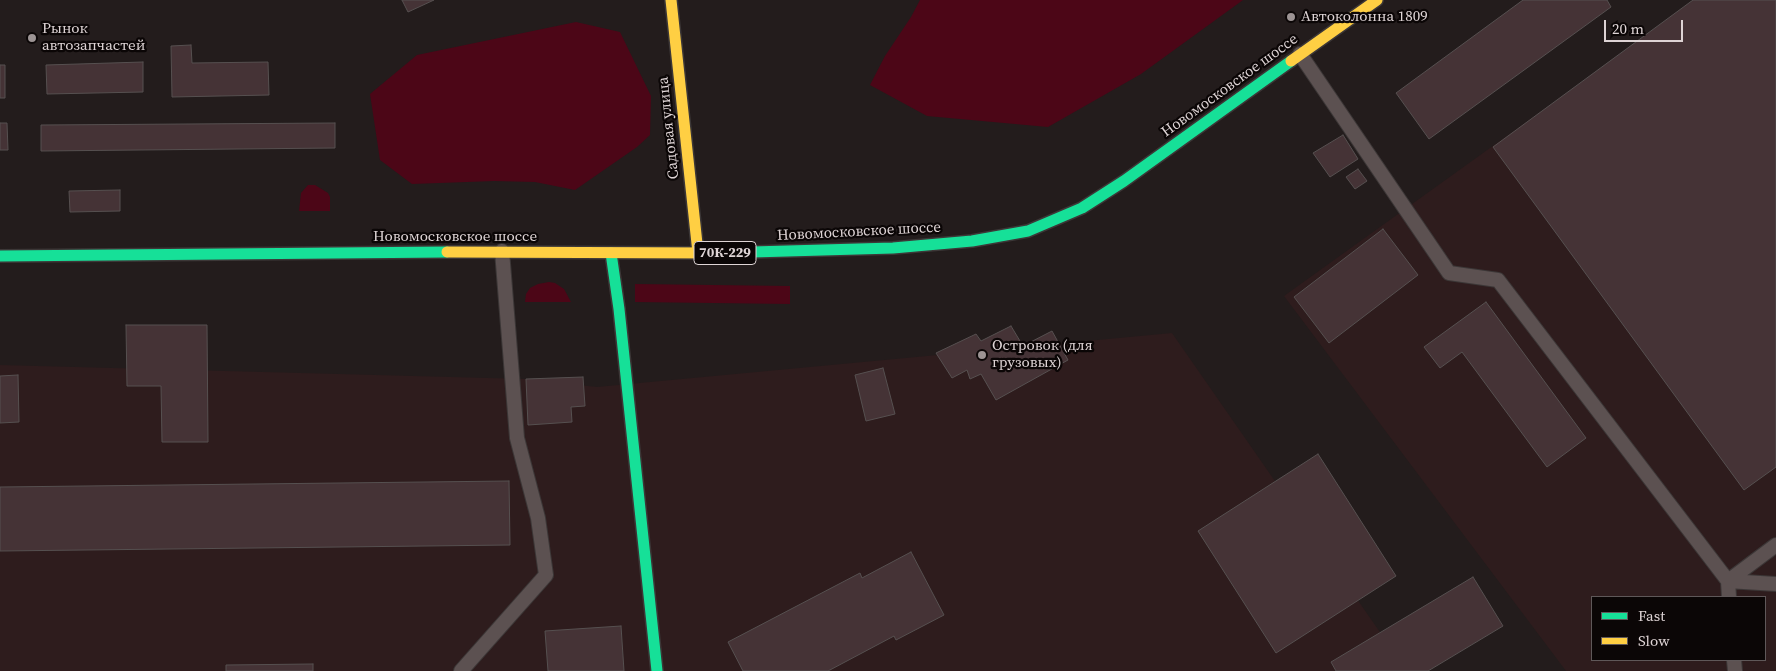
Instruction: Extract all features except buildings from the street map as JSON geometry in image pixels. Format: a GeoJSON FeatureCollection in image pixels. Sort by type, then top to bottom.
{"type":"FeatureCollection","features":[{"type":"Feature","properties":{"kind":"main road","name":"Садовая улица"},"geometry":{"type":"LineString","coordinates":[[671,0],[698,253]]}},
{"type":"Feature","properties":{"kind":"main road","name":"Новомосковское шоссе"},"geometry":{"type":"LineString","coordinates":[[0,256],[502,251],[698,253],[893,248],[972,241],[1028,231],[1082,208],[1107,192],[1377,0]]}},
{"type":"Feature","properties":{"kind":"main road"},"geometry":{"type":"LineString","coordinates":[[610,253],[619,309],[657,671]]}},
{"type":"Feature","properties":{"kind":"lane"},"geometry":{"type":"LineString","coordinates":[[1300,54],[1449,273],[1498,280],[1728,581],[1729,596]]}},
{"type":"Feature","properties":{"kind":"lane"},"geometry":{"type":"LineString","coordinates":[[460,671],[546,575],[538,518],[517,438],[502,251]]}},
{"type":"Feature","properties":{"kind":"lane"},"geometry":{"type":"LineString","coordinates":[[1728,581],[1776,545]]}},
{"type":"Feature","properties":{"kind":"lane"},"geometry":{"type":"LineString","coordinates":[[1728,581],[1776,584]]}},
{"type":"Feature","properties":{"kind":"shaded area"},"geometry":{"type":"Polygon","coordinates":[[[920,0],[1243,0],[1141,74],[1048,127],[927,116],[870,85],[885,56],[920,0]]]}},
{"type":"Feature","properties":{"kind":"shaded area"},"geometry":{"type":"Polygon","coordinates":[[[1696,0],[1776,0],[1776,671],[1566,671],[1284,296],[1696,0]]]}},
{"type":"Feature","properties":{"kind":"shaded area"},"geometry":{"type":"Polygon","coordinates":[[[576,22],[620,32],[651,96],[650,135],[637,147],[575,190],[535,182],[494,181],[412,184],[380,160],[370,94],[417,55],[576,22]]]}},
{"type":"Feature","properties":{"kind":"shaded area"},"geometry":{"type":"Polygon","coordinates":[[[308,185],[315,185],[328,193],[330,197],[330,211],[299,211],[301,193],[308,185]]]}},
{"type":"Feature","properties":{"kind":"shaded area"},"geometry":{"type":"Polygon","coordinates":[[[549,282],[555,283],[564,289],[571,302],[525,302],[526,294],[530,288],[549,282]]]}},
{"type":"Feature","properties":{"kind":"shaded area"},"geometry":{"type":"Polygon","coordinates":[[[635,284],[790,286],[790,304],[635,302],[635,284]]]}},
{"type":"Feature","properties":{"kind":"shaded area"},"geometry":{"type":"Polygon","coordinates":[[[1172,333],[1407,671],[0,671],[0,365],[526,379],[597,387],[1172,333]]]}},
{"type":"Feature","properties":{"kind":"traffic: fast"},"geometry":{"type":"LineString","coordinates":[[717,253],[893,248],[972,241],[1028,231],[1082,208],[1124,181],[1291,61]]}},
{"type":"Feature","properties":{"kind":"traffic: fast"},"geometry":{"type":"LineString","coordinates":[[0,256],[447,252]]}},
{"type":"Feature","properties":{"kind":"traffic: fast"},"geometry":{"type":"LineString","coordinates":[[611,253],[619,309],[657,671]]}},
{"type":"Feature","properties":{"kind":"traffic: slow"},"geometry":{"type":"LineString","coordinates":[[671,0],[698,253]]}},
{"type":"Feature","properties":{"kind":"traffic: slow"},"geometry":{"type":"LineString","coordinates":[[1291,61],[1377,0]]}},
{"type":"Feature","properties":{"kind":"traffic: slow"},"geometry":{"type":"LineString","coordinates":[[447,252],[717,253]]}},
{"type":"Feature","properties":{"kind":"place","name":"Автоколонна 1809"},"geometry":{"type":"Point","coordinates":[1291,17]}},
{"type":"Feature","properties":{"kind":"place","name":"Рынок автозапчастей"},"geometry":{"type":"Point","coordinates":[32,38]}},
{"type":"Feature","properties":{"kind":"place","name":"Островок (для грузовых)"},"geometry":{"type":"Point","coordinates":[982,355]}}]}
